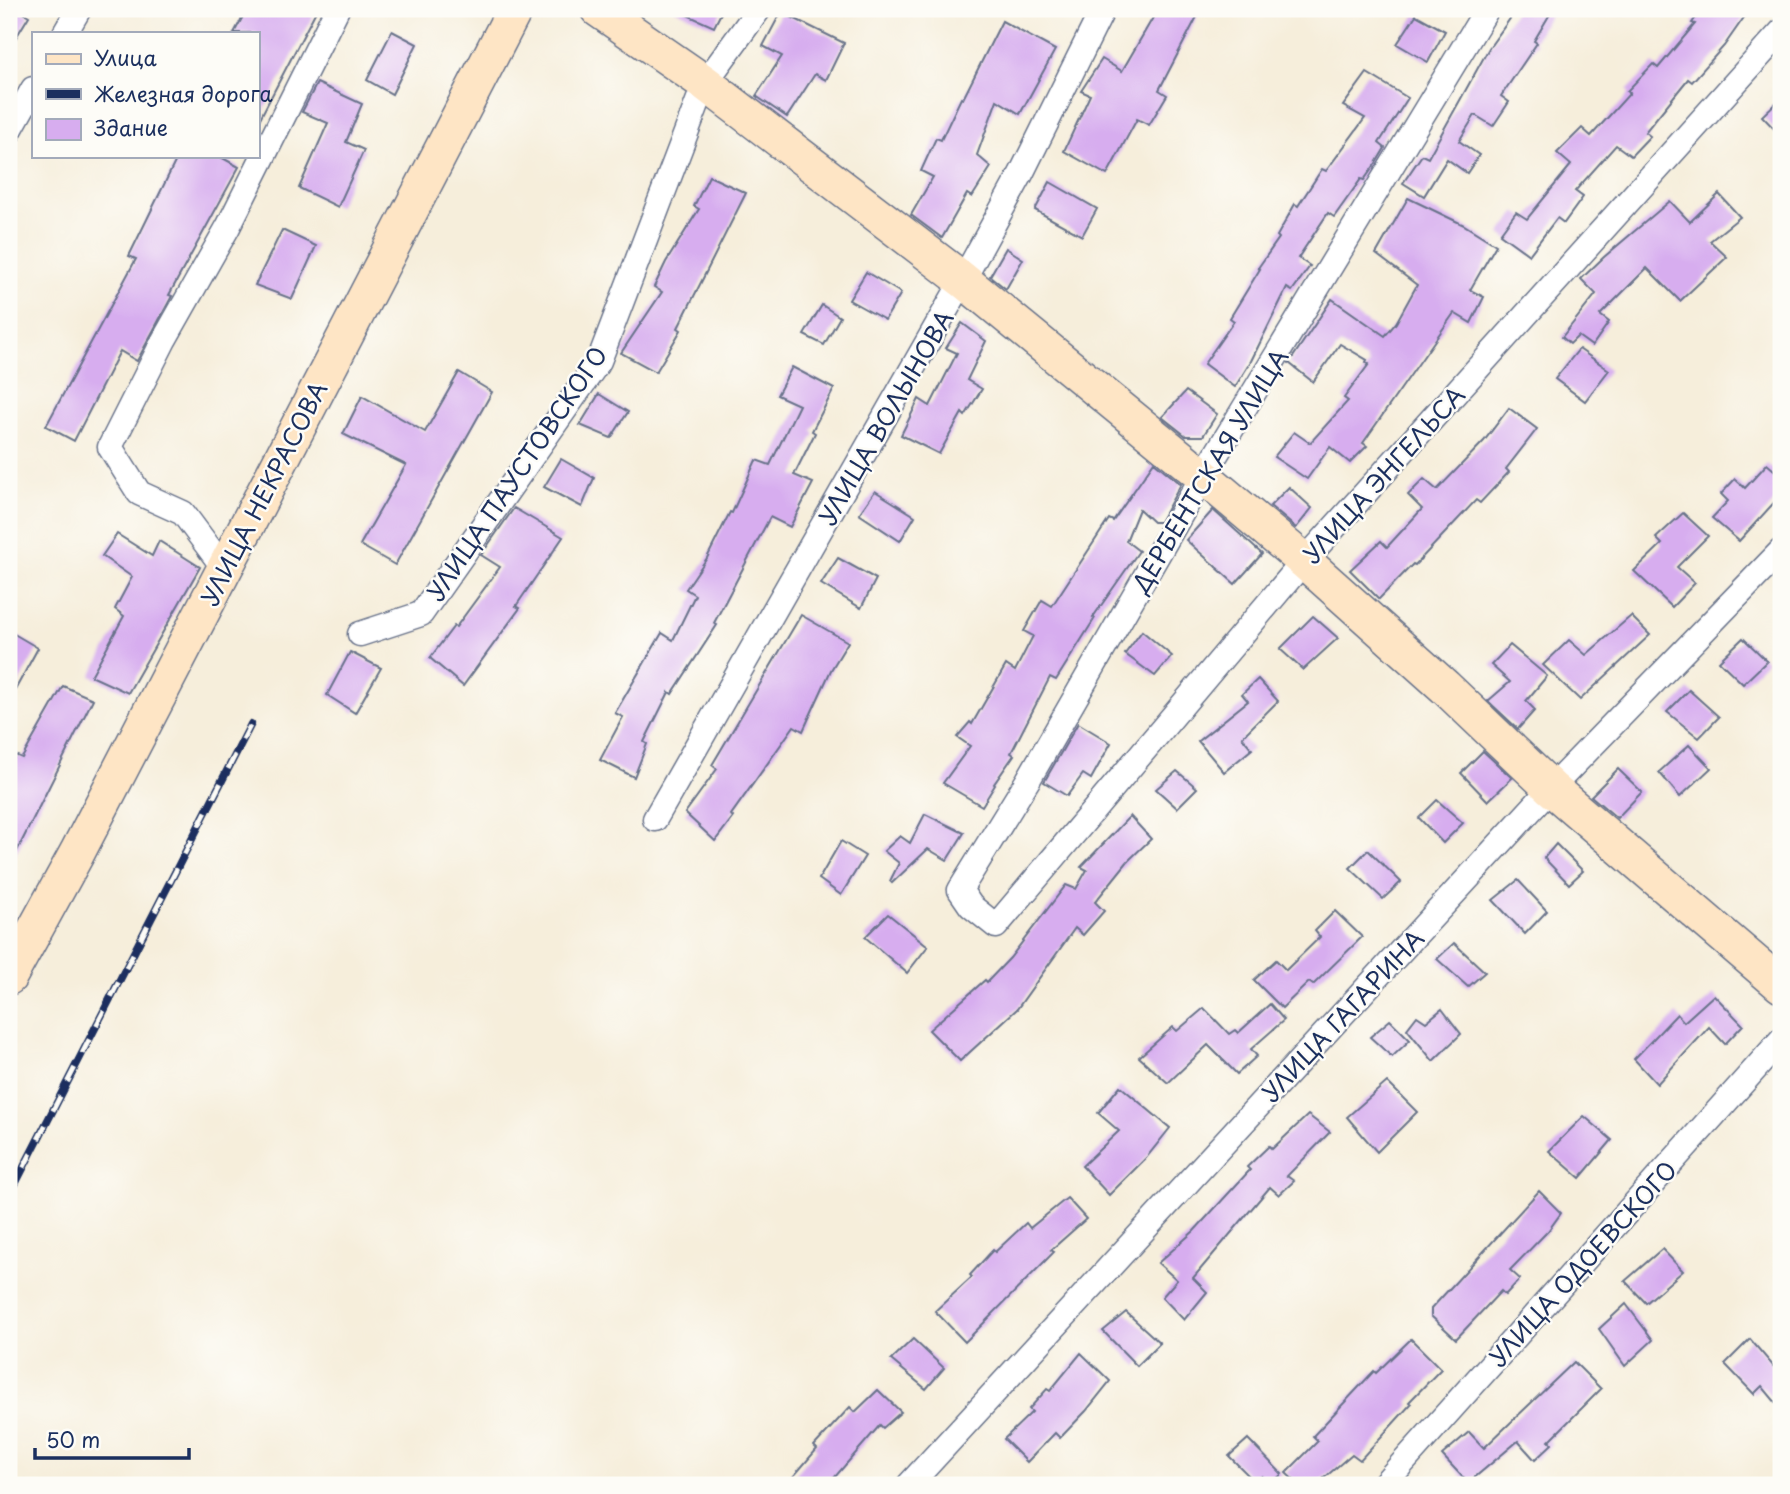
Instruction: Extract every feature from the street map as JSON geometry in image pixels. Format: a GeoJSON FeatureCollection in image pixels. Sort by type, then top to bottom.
{"type":"FeatureCollection","features":[{"type":"Feature","properties":{"kind":"street"},"geometry":{"type":"LineString","coordinates":[[66,32],[79,9]]}},
{"type":"Feature","properties":{"kind":"street"},"geometry":{"type":"LineString","coordinates":[[224,568],[183,513],[139,493],[110,447],[164,340],[228,227],[337,9]]}},
{"type":"Feature","properties":{"kind":"street","name":"УЛИЦА НЕКРАСОВА"},"geometry":{"type":"LineString","coordinates":[[9,977],[77,853],[515,9]]}},
{"type":"Feature","properties":{"kind":"street"},"geometry":{"type":"LineString","coordinates":[[598,9],[705,83],[963,280],[1203,476],[1304,561],[1445,687],[1551,788],[1781,985]]}},
{"type":"Feature","properties":{"kind":"street","name":"УЛИЦА ПАУСТОВСКОГО"},"geometry":{"type":"LineString","coordinates":[[360,634],[421,614],[599,360],[705,83],[759,9]]}},
{"type":"Feature","properties":{"kind":"street","name":"УЛИЦА ВОЛЫНОВА"},"geometry":{"type":"LineString","coordinates":[[655,819],[963,280],[1021,174],[1104,9]]}},
{"type":"Feature","properties":{"kind":"street","name":"ДЕРБЕНТСКАЯ УЛИЦА"},"geometry":{"type":"LineString","coordinates":[[996,926],[971,906],[960,890],[1028,780],[1203,476],[1487,9]]}},
{"type":"Feature","properties":{"kind":"street","name":"УЛИЦА ЭНГЕЛЬСА"},"geometry":{"type":"LineString","coordinates":[[996,926],[1304,561],[1781,32]]}},
{"type":"Feature","properties":{"kind":"street"},"geometry":{"type":"LineString","coordinates":[[9,132],[32,91]]}},
{"type":"Feature","properties":{"kind":"street","name":"УЛИЦА ГАГАРИНА"},"geometry":{"type":"LineString","coordinates":[[909,1485],[1551,788],[1781,551]]}},
{"type":"Feature","properties":{"kind":"street","name":"УЛИЦА ОДОЕВСКОГО"},"geometry":{"type":"LineString","coordinates":[[1383,1485],[1781,1040]]}},
{"type":"Feature","properties":{"kind":"building"},"geometry":{"type":"Polygon","coordinates":[[[9,9],[17,9],[29,16],[9,49],[9,9]]]}},
{"type":"Feature","properties":{"kind":"building"},"geometry":{"type":"Polygon","coordinates":[[[247,9],[317,9],[259,120],[259,32],[235,32],[247,9]]]}},
{"type":"Feature","properties":{"kind":"building"},"geometry":{"type":"Polygon","coordinates":[[[674,9],[723,9],[714,27],[674,9]]]}},
{"type":"Feature","properties":{"kind":"building"},"geometry":{"type":"Polygon","coordinates":[[[1158,9],[1201,9],[1159,90],[1167,95],[1149,125],[1137,119],[1107,175],[1064,151],[1090,95],[1081,91],[1102,59],[1122,71],[1158,9]]]}},
{"type":"Feature","properties":{"kind":"building"},"geometry":{"type":"Polygon","coordinates":[[[1517,9],[1553,9],[1534,41],[1537,43],[1501,96],[1509,102],[1493,126],[1475,115],[1459,141],[1479,155],[1467,173],[1447,159],[1424,196],[1403,183],[1422,155],[1428,158],[1489,48],[1517,9]]]}},
{"type":"Feature","properties":{"kind":"building"},"geometry":{"type":"Polygon","coordinates":[[[1702,9],[1736,9],[1745,16],[1724,46],[1692,82],[1688,79],[1645,132],[1650,136],[1631,156],[1616,145],[1575,191],[1583,197],[1564,223],[1557,218],[1529,255],[1500,234],[1516,212],[1527,219],[1571,165],[1557,153],[1582,128],[1591,136],[1653,64],[1658,68],[1695,24],[1692,23],[1702,9]]]}},
{"type":"Feature","properties":{"kind":"building"},"geometry":{"type":"Polygon","coordinates":[[[781,12],[844,43],[826,80],[815,74],[787,117],[756,96],[782,56],[763,46],[781,12]]]}},
{"type":"Feature","properties":{"kind":"building"},"geometry":{"type":"Polygon","coordinates":[[[1416,15],[1445,31],[1428,62],[1397,44],[1416,15]]]}},
{"type":"Feature","properties":{"kind":"building"},"geometry":{"type":"Polygon","coordinates":[[[1002,21],[1055,50],[1020,114],[997,100],[977,155],[991,167],[972,197],[967,194],[942,238],[911,215],[933,177],[921,171],[936,138],[941,140],[1002,21]]]}},
{"type":"Feature","properties":{"kind":"building"},"geometry":{"type":"Polygon","coordinates":[[[392,31],[417,44],[392,94],[367,80],[392,31]]]}},
{"type":"Feature","properties":{"kind":"building"},"geometry":{"type":"Polygon","coordinates":[[[1367,73],[1408,98],[1379,143],[1385,148],[1376,163],[1334,217],[1328,213],[1298,258],[1310,266],[1292,291],[1287,288],[1235,387],[1204,364],[1234,321],[1230,318],[1260,269],[1258,268],[1279,238],[1277,236],[1295,204],[1298,206],[1322,169],[1326,171],[1365,118],[1343,106],[1367,73]]]}},
{"type":"Feature","properties":{"kind":"building"},"geometry":{"type":"Polygon","coordinates":[[[317,83],[362,104],[346,142],[364,150],[338,207],[299,188],[328,123],[302,112],[317,83]]]}},
{"type":"Feature","properties":{"kind":"building"},"geometry":{"type":"Polygon","coordinates":[[[1781,98],[1781,136],[1762,116],[1781,98]]]}},
{"type":"Feature","properties":{"kind":"building"},"geometry":{"type":"Polygon","coordinates":[[[177,158],[223,158],[239,167],[169,295],[172,296],[137,361],[120,351],[74,441],[46,426],[136,259],[129,256],[177,158]]]}},
{"type":"Feature","properties":{"kind":"building"},"geometry":{"type":"Polygon","coordinates":[[[709,176],[746,193],[678,328],[681,330],[656,372],[621,353],[662,292],[654,287],[699,209],[694,206],[709,176]]]}},
{"type":"Feature","properties":{"kind":"building"},"geometry":{"type":"Polygon","coordinates":[[[1050,182],[1097,209],[1082,236],[1035,210],[1050,182]]]}},
{"type":"Feature","properties":{"kind":"building"},"geometry":{"type":"Polygon","coordinates":[[[1719,194],[1740,217],[1710,241],[1727,257],[1680,301],[1647,268],[1600,315],[1609,322],[1592,346],[1578,336],[1570,344],[1562,337],[1596,294],[1581,279],[1604,257],[1670,201],[1690,222],[1719,194]]]}},
{"type":"Feature","properties":{"kind":"building"},"geometry":{"type":"Polygon","coordinates":[[[1408,198],[1464,225],[1496,245],[1470,290],[1484,297],[1471,323],[1454,313],[1363,443],[1367,446],[1350,463],[1330,447],[1307,479],[1274,457],[1294,432],[1310,443],[1348,401],[1344,398],[1369,364],[1367,360],[1340,344],[1313,382],[1289,363],[1332,299],[1385,336],[1396,323],[1417,285],[1376,254],[1408,198]]]}},
{"type":"Feature","properties":{"kind":"building"},"geometry":{"type":"Polygon","coordinates":[[[282,230],[316,246],[292,299],[255,285],[282,230]]]}},
{"type":"Feature","properties":{"kind":"building"},"geometry":{"type":"Polygon","coordinates":[[[1006,248],[1023,259],[1006,289],[990,276],[1006,248]]]}},
{"type":"Feature","properties":{"kind":"building"},"geometry":{"type":"Polygon","coordinates":[[[866,272],[901,293],[885,320],[849,300],[866,272]]]}},
{"type":"Feature","properties":{"kind":"building"},"geometry":{"type":"Polygon","coordinates":[[[822,305],[840,317],[824,345],[804,335],[822,305]]]}},
{"type":"Feature","properties":{"kind":"building"},"geometry":{"type":"Polygon","coordinates":[[[962,323],[986,341],[967,380],[982,389],[965,416],[962,413],[939,454],[901,435],[919,399],[930,406],[957,353],[946,348],[962,323]]]}},
{"type":"Feature","properties":{"kind":"building"},"geometry":{"type":"Polygon","coordinates":[[[1579,349],[1609,370],[1585,401],[1555,379],[1579,349]]]}},
{"type":"Feature","properties":{"kind":"building"},"geometry":{"type":"Polygon","coordinates":[[[792,367],[834,389],[812,431],[815,433],[794,475],[813,483],[790,527],[770,517],[714,623],[717,625],[672,694],[669,692],[644,742],[647,744],[634,777],[600,760],[623,717],[615,713],[662,633],[673,640],[695,595],[686,589],[707,558],[730,512],[732,513],[756,460],[770,465],[799,405],[777,395],[792,367]]]}},
{"type":"Feature","properties":{"kind":"building"},"geometry":{"type":"Polygon","coordinates":[[[459,372],[492,392],[395,565],[360,545],[406,465],[343,434],[362,396],[425,432],[459,372]]]}},
{"type":"Feature","properties":{"kind":"building"},"geometry":{"type":"Polygon","coordinates":[[[1186,391],[1217,414],[1203,436],[1186,436],[1162,417],[1186,391]]]}},
{"type":"Feature","properties":{"kind":"building"},"geometry":{"type":"Polygon","coordinates":[[[599,394],[628,412],[611,438],[580,425],[599,394]]]}},
{"type":"Feature","properties":{"kind":"building"},"geometry":{"type":"Polygon","coordinates":[[[1509,408],[1537,429],[1506,469],[1509,472],[1480,503],[1476,500],[1379,599],[1350,570],[1381,541],[1387,547],[1422,509],[1408,495],[1424,479],[1437,490],[1484,441],[1509,408]]]}},
{"type":"Feature","properties":{"kind":"building"},"geometry":{"type":"Polygon","coordinates":[[[561,459],[594,478],[582,507],[544,487],[561,459]]]}},
{"type":"Feature","properties":{"kind":"building"},"geometry":{"type":"Polygon","coordinates":[[[1154,462],[1181,484],[1160,522],[1153,522],[1139,509],[1126,541],[1139,551],[1093,617],[1095,618],[1056,680],[1050,677],[1011,753],[1014,755],[982,806],[943,783],[970,746],[957,737],[970,722],[972,724],[1006,665],[1015,671],[1033,636],[1024,631],[1042,600],[1052,606],[1109,519],[1113,521],[1154,462]]]}},
{"type":"Feature","properties":{"kind":"building"},"geometry":{"type":"Polygon","coordinates":[[[1767,464],[1781,476],[1781,495],[1739,541],[1712,518],[1728,501],[1721,494],[1735,479],[1745,488],[1767,464]]]}},
{"type":"Feature","properties":{"kind":"building"},"geometry":{"type":"Polygon","coordinates":[[[1289,487],[1312,508],[1296,528],[1270,506],[1289,487]]]}},
{"type":"Feature","properties":{"kind":"building"},"geometry":{"type":"Polygon","coordinates":[[[875,491],[915,516],[900,541],[859,514],[875,491]]]}},
{"type":"Feature","properties":{"kind":"building"},"geometry":{"type":"Polygon","coordinates":[[[514,508],[563,537],[516,606],[520,608],[463,686],[430,658],[500,567],[481,555],[514,508]]]}},
{"type":"Feature","properties":{"kind":"building"},"geometry":{"type":"Polygon","coordinates":[[[1213,510],[1262,554],[1235,584],[1186,540],[1213,510]]]}},
{"type":"Feature","properties":{"kind":"building"},"geometry":{"type":"Polygon","coordinates":[[[1683,513],[1708,536],[1677,567],[1695,583],[1672,607],[1634,571],[1662,544],[1656,538],[1683,513]]]}},
{"type":"Feature","properties":{"kind":"building"},"geometry":{"type":"Polygon","coordinates":[[[117,534],[152,556],[159,541],[200,567],[128,693],[91,676],[124,616],[115,609],[132,577],[102,556],[117,534]]]}},
{"type":"Feature","properties":{"kind":"building"},"geometry":{"type":"Polygon","coordinates":[[[838,558],[876,579],[861,608],[821,584],[838,558]]]}},
{"type":"Feature","properties":{"kind":"building"},"geometry":{"type":"Polygon","coordinates":[[[801,615],[848,642],[831,670],[803,731],[794,726],[715,841],[685,813],[717,769],[712,765],[801,615]]]}},
{"type":"Feature","properties":{"kind":"building"},"geometry":{"type":"Polygon","coordinates":[[[1313,616],[1338,638],[1303,670],[1280,649],[1313,616]]]}},
{"type":"Feature","properties":{"kind":"building"},"geometry":{"type":"Polygon","coordinates":[[[1631,616],[1650,635],[1580,700],[1543,665],[1569,640],[1586,655],[1631,616]]]}},
{"type":"Feature","properties":{"kind":"building"},"geometry":{"type":"Polygon","coordinates":[[[9,631],[38,648],[9,701],[9,631]]]}},
{"type":"Feature","properties":{"kind":"building"},"geometry":{"type":"Polygon","coordinates":[[[1142,631],[1172,656],[1155,676],[1125,654],[1142,631]]]}},
{"type":"Feature","properties":{"kind":"building"},"geometry":{"type":"Polygon","coordinates":[[[1743,638],[1767,661],[1743,684],[1719,661],[1743,638]]]}},
{"type":"Feature","properties":{"kind":"building"},"geometry":{"type":"Polygon","coordinates":[[[1510,645],[1547,676],[1526,701],[1535,710],[1518,729],[1488,701],[1510,682],[1491,665],[1510,645]]]}},
{"type":"Feature","properties":{"kind":"building"},"geometry":{"type":"Polygon","coordinates":[[[350,652],[381,668],[355,713],[327,695],[350,652]]]}},
{"type":"Feature","properties":{"kind":"building"},"geometry":{"type":"Polygon","coordinates":[[[1258,679],[1278,701],[1242,737],[1252,749],[1224,772],[1198,741],[1248,701],[1242,694],[1258,679]]]}},
{"type":"Feature","properties":{"kind":"building"},"geometry":{"type":"Polygon","coordinates":[[[63,686],[93,699],[9,867],[9,768],[15,755],[22,758],[63,686]]]}},
{"type":"Feature","properties":{"kind":"building"},"geometry":{"type":"Polygon","coordinates":[[[1689,690],[1719,717],[1699,738],[1667,712],[1689,690]]]}},
{"type":"Feature","properties":{"kind":"building"},"geometry":{"type":"Polygon","coordinates":[[[1078,723],[1111,743],[1091,779],[1083,774],[1067,796],[1044,782],[1078,723]]]}},
{"type":"Feature","properties":{"kind":"building"},"geometry":{"type":"Polygon","coordinates":[[[1689,745],[1711,768],[1680,797],[1659,772],[1689,745]]]}},
{"type":"Feature","properties":{"kind":"building"},"geometry":{"type":"Polygon","coordinates":[[[1483,751],[1512,778],[1488,801],[1461,773],[1483,751]]]}},
{"type":"Feature","properties":{"kind":"building"},"geometry":{"type":"Polygon","coordinates":[[[1618,769],[1642,792],[1617,818],[1591,796],[1618,769]]]}},
{"type":"Feature","properties":{"kind":"building"},"geometry":{"type":"Polygon","coordinates":[[[1177,771],[1197,788],[1177,808],[1156,789],[1177,771]]]}},
{"type":"Feature","properties":{"kind":"building"},"geometry":{"type":"Polygon","coordinates":[[[1437,800],[1463,823],[1443,843],[1419,818],[1437,800]]]}},
{"type":"Feature","properties":{"kind":"building"},"geometry":{"type":"Polygon","coordinates":[[[925,814],[964,833],[947,860],[928,849],[892,883],[890,881],[899,863],[884,851],[900,836],[910,843],[925,814]]]}},
{"type":"Feature","properties":{"kind":"building"},"geometry":{"type":"Polygon","coordinates":[[[1130,816],[1151,839],[1128,861],[1095,902],[1104,911],[1083,935],[1075,928],[1017,1009],[960,1061],[929,1030],[985,980],[987,982],[1010,958],[1066,885],[1076,889],[1087,870],[1081,867],[1130,816]]]}},
{"type":"Feature","properties":{"kind":"building"},"geometry":{"type":"Polygon","coordinates":[[[841,841],[865,856],[841,895],[819,879],[841,841]]]}},
{"type":"Feature","properties":{"kind":"building"},"geometry":{"type":"Polygon","coordinates":[[[1556,844],[1583,871],[1569,884],[1544,858],[1556,844]]]}},
{"type":"Feature","properties":{"kind":"building"},"geometry":{"type":"Polygon","coordinates":[[[1368,850],[1401,882],[1383,899],[1350,868],[1368,850]]]}},
{"type":"Feature","properties":{"kind":"building"},"geometry":{"type":"Polygon","coordinates":[[[1518,880],[1547,911],[1525,934],[1493,900],[1518,880]]]}},
{"type":"Feature","properties":{"kind":"building"},"geometry":{"type":"Polygon","coordinates":[[[1335,911],[1362,937],[1313,985],[1309,982],[1282,1008],[1254,980],[1276,960],[1286,970],[1320,937],[1315,931],[1335,911]]]}},
{"type":"Feature","properties":{"kind":"building"},"geometry":{"type":"Polygon","coordinates":[[[888,914],[928,946],[907,973],[865,937],[888,914]]]}},
{"type":"Feature","properties":{"kind":"building"},"geometry":{"type":"Polygon","coordinates":[[[1454,943],[1485,972],[1468,987],[1437,959],[1454,943]]]}},
{"type":"Feature","properties":{"kind":"building"},"geometry":{"type":"Polygon","coordinates":[[[1714,995],[1743,1025],[1725,1044],[1709,1027],[1657,1084],[1634,1059],[1677,1014],[1684,1022],[1714,995]]]}},
{"type":"Feature","properties":{"kind":"building"},"geometry":{"type":"Polygon","coordinates":[[[1270,1004],[1284,1020],[1251,1049],[1257,1056],[1237,1074],[1208,1045],[1168,1083],[1139,1057],[1173,1027],[1177,1031],[1204,1008],[1229,1034],[1235,1030],[1238,1033],[1270,1004]]]}},
{"type":"Feature","properties":{"kind":"building"},"geometry":{"type":"Polygon","coordinates":[[[1442,1009],[1461,1034],[1433,1061],[1407,1029],[1417,1016],[1426,1022],[1442,1009]]]}},
{"type":"Feature","properties":{"kind":"building"},"geometry":{"type":"Polygon","coordinates":[[[1390,1020],[1410,1040],[1392,1057],[1370,1037],[1390,1020]]]}},
{"type":"Feature","properties":{"kind":"building"},"geometry":{"type":"Polygon","coordinates":[[[1387,1082],[1417,1112],[1377,1152],[1347,1117],[1387,1082]]]}},
{"type":"Feature","properties":{"kind":"building"},"geometry":{"type":"Polygon","coordinates":[[[1120,1086],[1170,1128],[1146,1158],[1109,1195],[1082,1166],[1119,1131],[1098,1113],[1120,1086]]]}},
{"type":"Feature","properties":{"kind":"building"},"geometry":{"type":"Polygon","coordinates":[[[1308,1115],[1330,1132],[1287,1176],[1294,1181],[1279,1195],[1270,1187],[1193,1278],[1207,1292],[1184,1320],[1162,1297],[1177,1280],[1158,1263],[1194,1231],[1250,1170],[1247,1167],[1269,1146],[1272,1149],[1308,1115]]]}},
{"type":"Feature","properties":{"kind":"building"},"geometry":{"type":"Polygon","coordinates":[[[1584,1116],[1612,1140],[1580,1178],[1549,1151],[1584,1116]]]}},
{"type":"Feature","properties":{"kind":"building"},"geometry":{"type":"Polygon","coordinates":[[[1539,1191],[1561,1213],[1548,1231],[1510,1270],[1520,1279],[1505,1295],[1501,1291],[1456,1339],[1431,1316],[1431,1309],[1539,1191]]]}},
{"type":"Feature","properties":{"kind":"building"},"geometry":{"type":"Polygon","coordinates":[[[1067,1198],[1086,1219],[1051,1250],[1054,1252],[965,1342],[935,1311],[972,1277],[970,1275],[993,1250],[995,1252],[1026,1223],[1030,1228],[1067,1198]]]}},
{"type":"Feature","properties":{"kind":"building"},"geometry":{"type":"Polygon","coordinates":[[[1662,1249],[1683,1271],[1646,1303],[1625,1281],[1662,1249]]]}},
{"type":"Feature","properties":{"kind":"building"},"geometry":{"type":"Polygon","coordinates":[[[1626,1304],[1653,1340],[1625,1366],[1599,1329],[1626,1304]]]}},
{"type":"Feature","properties":{"kind":"building"},"geometry":{"type":"Polygon","coordinates":[[[1126,1312],[1160,1343],[1137,1366],[1103,1331],[1126,1312]]]}},
{"type":"Feature","properties":{"kind":"building"},"geometry":{"type":"Polygon","coordinates":[[[913,1339],[944,1368],[926,1389],[891,1360],[913,1339]]]}},
{"type":"Feature","properties":{"kind":"building"},"geometry":{"type":"Polygon","coordinates":[[[1411,1339],[1441,1369],[1360,1460],[1352,1454],[1316,1485],[1299,1485],[1286,1473],[1318,1441],[1313,1436],[1374,1371],[1376,1373],[1411,1339]]]}},
{"type":"Feature","properties":{"kind":"building"},"geometry":{"type":"Polygon","coordinates":[[[1750,1339],[1781,1375],[1781,1409],[1762,1386],[1754,1394],[1725,1364],[1750,1339]]]}},
{"type":"Feature","properties":{"kind":"building"},"geometry":{"type":"Polygon","coordinates":[[[1081,1353],[1110,1381],[1060,1438],[1055,1433],[1027,1462],[1004,1439],[1032,1412],[1029,1409],[1047,1389],[1050,1391],[1081,1353]]]}},
{"type":"Feature","properties":{"kind":"building"},"geometry":{"type":"Polygon","coordinates":[[[1574,1362],[1601,1389],[1549,1441],[1552,1444],[1535,1460],[1518,1441],[1468,1483],[1442,1455],[1469,1432],[1484,1448],[1574,1362]]]}},
{"type":"Feature","properties":{"kind":"building"},"geometry":{"type":"Polygon","coordinates":[[[878,1390],[901,1412],[883,1428],[880,1425],[828,1485],[786,1485],[817,1449],[814,1446],[850,1407],[855,1412],[878,1390]]]}},
{"type":"Feature","properties":{"kind":"building"},"geometry":{"type":"Polygon","coordinates":[[[1248,1439],[1282,1474],[1271,1484],[1262,1476],[1255,1482],[1229,1456],[1248,1439]]]}},
{"type":"Feature","properties":{"kind":"railway"},"geometry":{"type":"LineString","coordinates":[[9,1196],[251,724]]}}]}
